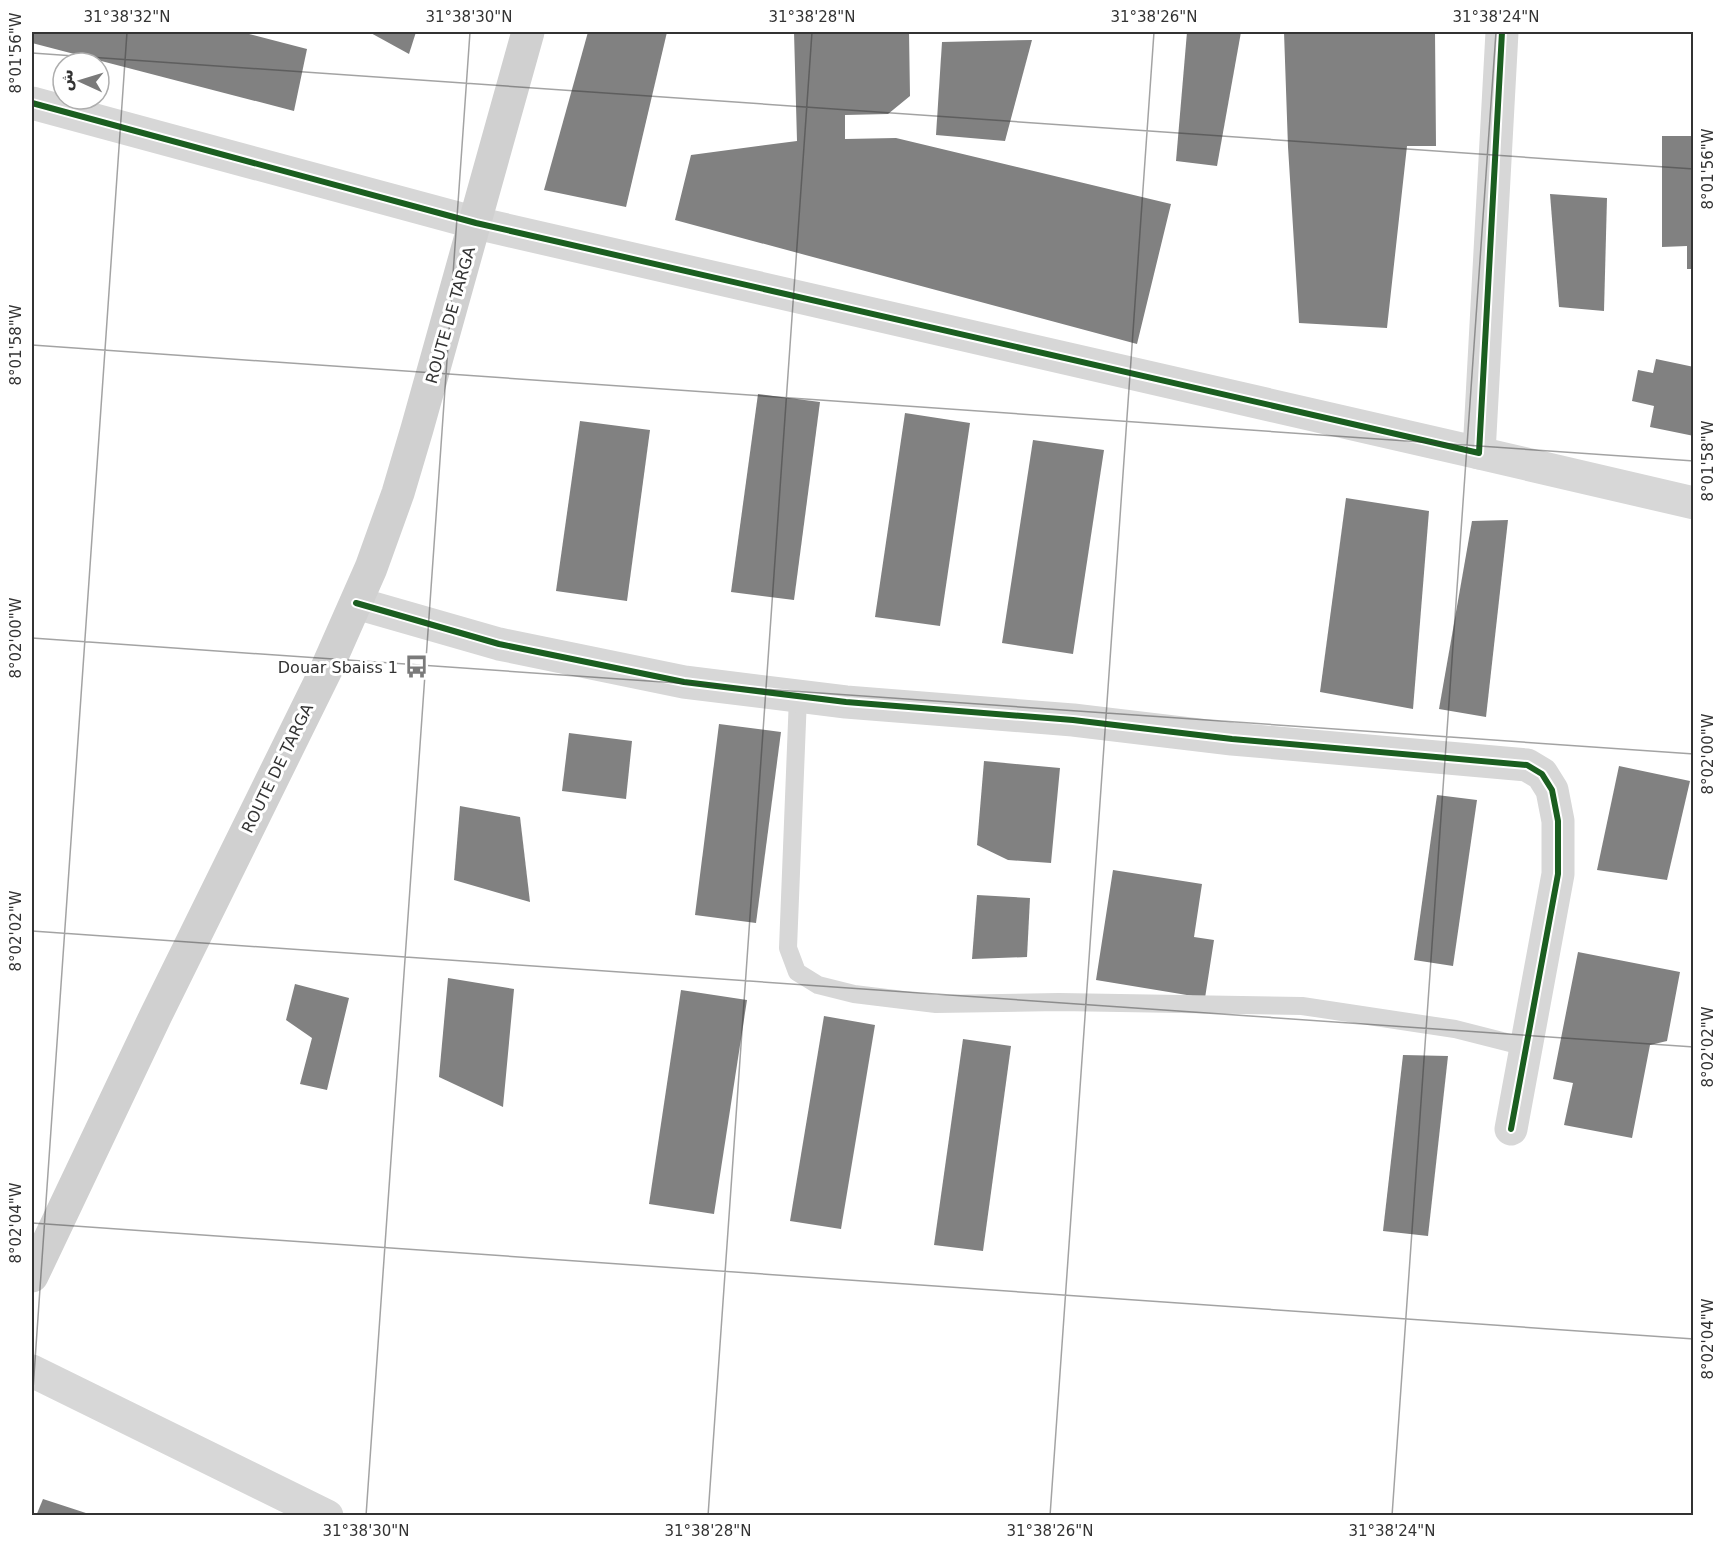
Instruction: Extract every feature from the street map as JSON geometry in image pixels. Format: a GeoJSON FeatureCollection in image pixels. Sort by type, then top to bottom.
{"type":"FeatureCollection","features":[{"type":"Feature","properties":{"kind":"main road","name":"ROUTE DE TARGA"},"geometry":{"type":"LineString","coordinates":[[32,1276],[150,1026],[326,670],[356,603],[398,493],[528,32]]}},
{"type":"Feature","properties":{"kind":"street"},"geometry":{"type":"LineString","coordinates":[[1479,453],[1502,32]]}},
{"type":"Feature","properties":{"kind":"street"},"geometry":{"type":"LineString","coordinates":[[32,103],[476,223],[1694,503]]}},
{"type":"Feature","properties":{"kind":"street"},"geometry":{"type":"LineString","coordinates":[[356,603],[499,644],[684,682],[798,697],[1073,720],[1232,739],[1527,765],[1542,774],[1552,790],[1558,821],[1558,874],[1511,1129]]}},
{"type":"Feature","properties":{"kind":"street"},"geometry":{"type":"LineString","coordinates":[[32,1371],[327,1515]]}},
{"type":"Feature","properties":{"kind":"lane"},"geometry":{"type":"LineString","coordinates":[[798,697],[788,948],[797,972],[818,985],[854,994],[936,1004],[1070,1002],[1302,1006],[1455,1029],[1526,1047]]}},
{"type":"Feature","properties":{"kind":"building"},"geometry":{"type":"Polygon","coordinates":[[[32,32],[241,32],[307,49],[294,111],[111,64],[111,51],[63,51],[32,43],[32,32]]]}},
{"type":"Feature","properties":{"kind":"building"},"geometry":{"type":"Polygon","coordinates":[[[369,32],[416,32],[409,54],[369,32]]]}},
{"type":"Feature","properties":{"kind":"building"},"geometry":{"type":"Polygon","coordinates":[[[588,32],[667,32],[626,207],[544,190],[588,32]]]}},
{"type":"Feature","properties":{"kind":"building"},"geometry":{"type":"Polygon","coordinates":[[[794,32],[909,32],[910,96],[888,114],[845,115],[845,139],[896,138],[1171,204],[1137,344],[675,220],[691,155],[797,141],[794,32]]]}},
{"type":"Feature","properties":{"kind":"building"},"geometry":{"type":"Polygon","coordinates":[[[1187,32],[1241,32],[1217,166],[1176,161],[1187,32]]]}},
{"type":"Feature","properties":{"kind":"building"},"geometry":{"type":"Polygon","coordinates":[[[1284,32],[1435,32],[1436,146],[1407,146],[1387,328],[1299,323],[1288,147],[1284,32]]]}},
{"type":"Feature","properties":{"kind":"building"},"geometry":{"type":"Polygon","coordinates":[[[1032,40],[1005,141],[936,135],[942,42],[1032,40]]]}},
{"type":"Feature","properties":{"kind":"building"},"geometry":{"type":"Polygon","coordinates":[[[1662,136],[1694,136],[1694,269],[1687,269],[1687,246],[1662,247],[1662,136]]]}},
{"type":"Feature","properties":{"kind":"building"},"geometry":{"type":"Polygon","coordinates":[[[1550,194],[1607,198],[1604,311],[1559,307],[1550,194]]]}},
{"type":"Feature","properties":{"kind":"building"},"geometry":{"type":"Polygon","coordinates":[[[1656,359],[1694,367],[1694,436],[1650,427],[1654,406],[1632,401],[1638,370],[1653,373],[1656,359]]]}},
{"type":"Feature","properties":{"kind":"building"},"geometry":{"type":"Polygon","coordinates":[[[758,394],[820,402],[794,600],[731,592],[758,394]]]}},
{"type":"Feature","properties":{"kind":"building"},"geometry":{"type":"Polygon","coordinates":[[[905,413],[970,423],[940,626],[875,617],[905,413]]]}},
{"type":"Feature","properties":{"kind":"building"},"geometry":{"type":"Polygon","coordinates":[[[580,421],[650,430],[627,601],[556,591],[580,421]]]}},
{"type":"Feature","properties":{"kind":"building"},"geometry":{"type":"Polygon","coordinates":[[[1033,440],[1104,450],[1073,654],[1002,643],[1033,440]]]}},
{"type":"Feature","properties":{"kind":"building"},"geometry":{"type":"Polygon","coordinates":[[[1346,498],[1429,511],[1413,709],[1320,692],[1346,498]]]}},
{"type":"Feature","properties":{"kind":"building"},"geometry":{"type":"Polygon","coordinates":[[[1508,520],[1486,717],[1439,709],[1472,521],[1508,520]]]}},
{"type":"Feature","properties":{"kind":"building"},"geometry":{"type":"Polygon","coordinates":[[[719,724],[781,732],[756,923],[695,915],[719,724]]]}},
{"type":"Feature","properties":{"kind":"building"},"geometry":{"type":"Polygon","coordinates":[[[569,733],[632,741],[626,799],[562,791],[569,733]]]}},
{"type":"Feature","properties":{"kind":"building"},"geometry":{"type":"Polygon","coordinates":[[[984,761],[1060,768],[1051,863],[1008,860],[977,845],[984,761]]]}},
{"type":"Feature","properties":{"kind":"building"},"geometry":{"type":"Polygon","coordinates":[[[1619,766],[1690,781],[1667,880],[1597,870],[1619,766]]]}},
{"type":"Feature","properties":{"kind":"building"},"geometry":{"type":"Polygon","coordinates":[[[1437,795],[1477,800],[1453,966],[1414,960],[1437,795]]]}},
{"type":"Feature","properties":{"kind":"building"},"geometry":{"type":"Polygon","coordinates":[[[460,806],[520,817],[530,902],[454,880],[460,806]]]}},
{"type":"Feature","properties":{"kind":"building"},"geometry":{"type":"Polygon","coordinates":[[[1113,870],[1202,884],[1194,937],[1214,940],[1205,998],[1096,980],[1113,870]]]}},
{"type":"Feature","properties":{"kind":"building"},"geometry":{"type":"Polygon","coordinates":[[[977,895],[1030,898],[1027,957],[972,959],[977,895]]]}},
{"type":"Feature","properties":{"kind":"building"},"geometry":{"type":"Polygon","coordinates":[[[1578,952],[1680,972],[1667,1041],[1650,1045],[1632,1138],[1564,1125],[1573,1083],[1553,1079],[1578,952]]]}},
{"type":"Feature","properties":{"kind":"building"},"geometry":{"type":"Polygon","coordinates":[[[448,978],[514,989],[503,1107],[439,1077],[448,978]]]}},
{"type":"Feature","properties":{"kind":"building"},"geometry":{"type":"Polygon","coordinates":[[[295,984],[349,998],[327,1090],[300,1084],[312,1038],[286,1020],[295,984]]]}},
{"type":"Feature","properties":{"kind":"building"},"geometry":{"type":"Polygon","coordinates":[[[681,990],[747,1000],[714,1214],[649,1204],[681,990]]]}},
{"type":"Feature","properties":{"kind":"building"},"geometry":{"type":"Polygon","coordinates":[[[824,1016],[875,1025],[841,1229],[790,1221],[824,1016]]]}},
{"type":"Feature","properties":{"kind":"building"},"geometry":{"type":"Polygon","coordinates":[[[963,1039],[1011,1046],[983,1251],[934,1245],[963,1039]]]}},
{"type":"Feature","properties":{"kind":"building"},"geometry":{"type":"Polygon","coordinates":[[[1403,1055],[1448,1056],[1428,1236],[1383,1231],[1403,1055]]]}},
{"type":"Feature","properties":{"kind":"building"},"geometry":{"type":"Polygon","coordinates":[[[43,1499],[92,1515],[92,1516],[36,1516],[43,1499]]]}},
{"type":"Feature","properties":{"kind":"cycle path"},"geometry":{"type":"LineString","coordinates":[[32,103],[476,223],[1479,453],[1502,32]]}},
{"type":"Feature","properties":{"kind":"cycle path"},"geometry":{"type":"LineString","coordinates":[[356,603],[499,644],[684,682],[846,702],[1073,720],[1232,739],[1527,765],[1542,774],[1552,790],[1558,821],[1558,874],[1511,1129]]}},
{"type":"Feature","properties":{"kind":"place","name":"Douar Sbaiss 1"},"geometry":{"type":"Point","coordinates":[416,667]}}]}
